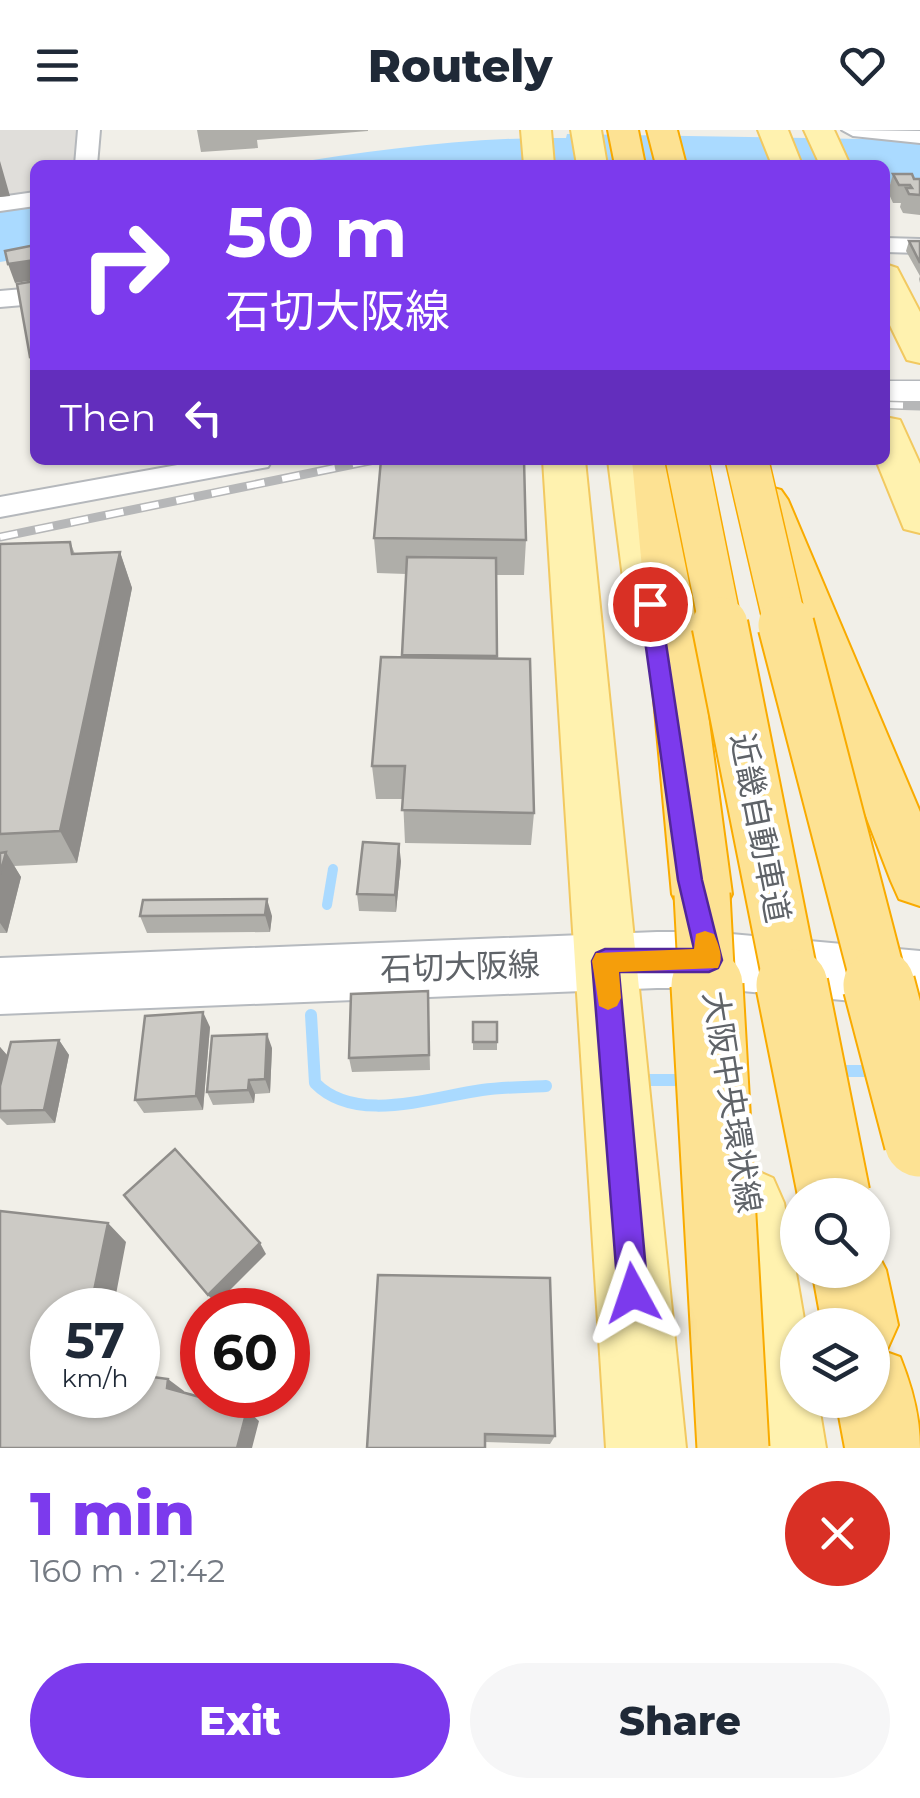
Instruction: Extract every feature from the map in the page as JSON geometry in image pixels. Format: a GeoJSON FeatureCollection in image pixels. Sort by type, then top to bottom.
{"type":"FeatureCollection","features":[{"type":"Feature","properties":{"kind":"highway"},"geometry":{"type":"LineString","coordinates":[[621,130],[621,160]]}},
{"type":"Feature","properties":{"kind":"highway"},"geometry":{"type":"LineString","coordinates":[[621,130],[629,160]]}},
{"type":"Feature","properties":{"kind":"highway"},"geometry":{"type":"LineString","coordinates":[[662,130],[670,160]]}},
{"type":"Feature","properties":{"kind":"highway"},"geometry":{"type":"LineString","coordinates":[[654,465],[702,894],[733,1448]]}},
{"type":"Feature","properties":{"kind":"highway","name":"近畿自動車道"},"geometry":{"type":"LineString","coordinates":[[689,465],[831,1178]]}},
{"type":"Feature","properties":{"kind":"highway"},"geometry":{"type":"LineString","coordinates":[[749,465],[788,636],[920,1141]]}},
{"type":"Feature","properties":{"kind":"highway"},"geometry":{"type":"LineString","coordinates":[[750,465],[920,881]]}},
{"type":"Feature","properties":{"kind":"highway"},"geometry":{"type":"LineString","coordinates":[[879,1418],[885,1448]]}},
{"type":"Feature","properties":{"kind":"main road"},"geometry":{"type":"LineString","coordinates":[[536,130],[539,160]]}},
{"type":"Feature","properties":{"kind":"main road"},"geometry":{"type":"LineString","coordinates":[[586,130],[591,160]]}},
{"type":"Feature","properties":{"kind":"main road"},"geometry":{"type":"LineString","coordinates":[[773,131],[784,160]]}},
{"type":"Feature","properties":{"kind":"main road"},"geometry":{"type":"LineString","coordinates":[[819,131],[833,160]]}},
{"type":"Feature","properties":{"kind":"main road"},"geometry":{"type":"LineString","coordinates":[[890,282],[911,312],[920,352]]}},
{"type":"Feature","properties":{"kind":"main road"},"geometry":{"type":"LineString","coordinates":[[890,442],[920,518]]}},
{"type":"Feature","properties":{"kind":"main road"},"geometry":{"type":"LineString","coordinates":[[564,465],[646,1448]]}},
{"type":"Feature","properties":{"kind":"main road","name":"大阪中央環状線"},"geometry":{"type":"LineString","coordinates":[[630,465],[690,880],[709,960],[786,1448]]}},
{"type":"Feature","properties":{"kind":"main road","name":"石切大阪線"},"geometry":{"type":"LineString","coordinates":[[0,986],[709,960],[920,979]]}},
{"type":"Feature","properties":{"kind":"street"},"geometry":{"type":"LineString","coordinates":[[86,160],[89,130]]}},
{"type":"Feature","properties":{"kind":"street"},"geometry":{"type":"LineString","coordinates":[[853,130],[920,137]]}},
{"type":"Feature","properties":{"kind":"street"},"geometry":{"type":"LineString","coordinates":[[0,204],[30,200]]}},
{"type":"Feature","properties":{"kind":"street"},"geometry":{"type":"LineString","coordinates":[[890,245],[920,246]]}},
{"type":"Feature","properties":{"kind":"street"},"geometry":{"type":"LineString","coordinates":[[2,304],[30,297]]}},
{"type":"Feature","properties":{"kind":"street"},"geometry":{"type":"LineString","coordinates":[[890,391],[920,391]]}},
{"type":"Feature","properties":{"kind":"street"},"geometry":{"type":"LineString","coordinates":[[0,508],[230,465]]}},
{"type":"Feature","properties":{"kind":"shaded area"},"geometry":{"type":"Polygon","coordinates":[[[0,130],[83,130],[80,160],[30,160],[30,195],[0,200],[0,130]]]}},
{"type":"Feature","properties":{"kind":"water"},"geometry":{"type":"Polygon","coordinates":[[[567,134],[920,140],[920,186],[890,183],[890,160],[313,160],[423,146],[566,138],[567,134]]]}},
{"type":"Feature","properties":{"kind":"water"},"geometry":{"type":"Polygon","coordinates":[[[30,204],[30,257],[0,262],[0,209],[30,204]]]}},
{"type":"Feature","properties":{"kind":"building"},"geometry":{"type":"Polygon","coordinates":[[[893,174],[912,174],[914,179],[920,179],[920,195],[909,194],[906,188],[912,188],[910,185],[899,185],[893,174]]]}},
{"type":"Feature","properties":{"kind":"building"},"geometry":{"type":"Polygon","coordinates":[[[909,241],[920,241],[920,263],[909,241]]]}},
{"type":"Feature","properties":{"kind":"building"},"geometry":{"type":"Polygon","coordinates":[[[30,246],[30,261],[8,264],[5,251],[30,246]]]}},
{"type":"Feature","properties":{"kind":"building"},"geometry":{"type":"Polygon","coordinates":[[[30,282],[30,357],[17,284],[30,282]]]}},
{"type":"Feature","properties":{"kind":"building"},"geometry":{"type":"Polygon","coordinates":[[[381,465],[524,465],[526,540],[374,538],[381,465]]]}},
{"type":"Feature","properties":{"kind":"building"},"geometry":{"type":"Polygon","coordinates":[[[70,542],[72,554],[120,552],[60,831],[0,834],[0,544],[70,542]]]}},
{"type":"Feature","properties":{"kind":"building"},"geometry":{"type":"Polygon","coordinates":[[[407,557],[496,558],[497,656],[402,655],[407,557]]]}},
{"type":"Feature","properties":{"kind":"building"},"geometry":{"type":"Polygon","coordinates":[[[381,657],[530,659],[534,813],[402,810],[405,766],[372,766],[381,657]]]}},
{"type":"Feature","properties":{"kind":"building"},"geometry":{"type":"Polygon","coordinates":[[[363,842],[399,844],[395,895],[357,894],[363,842]]]}},
{"type":"Feature","properties":{"kind":"building"},"geometry":{"type":"Polygon","coordinates":[[[6,852],[0,874],[0,853],[6,852]]]}},
{"type":"Feature","properties":{"kind":"building"},"geometry":{"type":"Polygon","coordinates":[[[267,899],[265,915],[140,916],[143,900],[267,899]]]}},
{"type":"Feature","properties":{"kind":"building"},"geometry":{"type":"Polygon","coordinates":[[[428,991],[429,1055],[349,1058],[351,994],[428,991]]]}},
{"type":"Feature","properties":{"kind":"building"},"geometry":{"type":"Polygon","coordinates":[[[203,1012],[196,1096],[135,1100],[145,1016],[203,1012]]]}},
{"type":"Feature","properties":{"kind":"building"},"geometry":{"type":"Polygon","coordinates":[[[473,1022],[497,1022],[497,1042],[473,1042],[473,1022]]]}},
{"type":"Feature","properties":{"kind":"building"},"geometry":{"type":"Polygon","coordinates":[[[267,1034],[265,1079],[249,1080],[248,1090],[207,1092],[212,1036],[267,1034]]]}},
{"type":"Feature","properties":{"kind":"building"},"geometry":{"type":"Polygon","coordinates":[[[59,1040],[44,1110],[0,1111],[0,1086],[11,1042],[59,1040]]]}},
{"type":"Feature","properties":{"kind":"building"},"geometry":{"type":"Polygon","coordinates":[[[175,1149],[260,1243],[215,1288],[202,1288],[124,1195],[175,1149]]]}},
{"type":"Feature","properties":{"kind":"building"},"geometry":{"type":"Polygon","coordinates":[[[0,1211],[108,1223],[95,1288],[30,1288],[30,1418],[160,1418],[160,1378],[168,1379],[167,1388],[180,1392],[180,1418],[245,1418],[237,1448],[0,1448],[0,1211]]]}},
{"type":"Feature","properties":{"kind":"building"},"geometry":{"type":"Polygon","coordinates":[[[378,1275],[550,1278],[555,1436],[485,1434],[485,1448],[367,1448],[378,1275]]]}},
{"type":"Feature","properties":{"kind":"waterway"},"geometry":{"type":"LineString","coordinates":[[327,905],[333,869]]}},
{"type":"Feature","properties":{"kind":"waterway"},"geometry":{"type":"LineString","coordinates":[[311,1015],[315,1083],[332,1096],[351,1103],[395,1105],[482,1090],[546,1086]]}},
{"type":"Feature","properties":{"kind":"waterway"},"geometry":{"type":"LineString","coordinates":[[836,1071],[874,1071]]}},
{"type":"Feature","properties":{"kind":"waterway"},"geometry":{"type":"LineString","coordinates":[[639,1080],[677,1080]]}},
{"type":"Feature","properties":{"kind":"railway"},"geometry":{"type":"LineString","coordinates":[[890,405],[920,406]]}},
{"type":"Feature","properties":{"kind":"railway"},"geometry":{"type":"LineString","coordinates":[[0,537],[350,465]]}},
{"type":"Feature","properties":{"kind":"slow traffic"},"geometry":{"type":"LineString","coordinates":[[608,998],[605,961],[709,960],[705,942]]}},
{"type":"Feature","properties":{"kind":"route"},"geometry":{"type":"LineString","coordinates":[[633,1293],[605,961],[709,960],[690,880],[650,604]]}}]}
